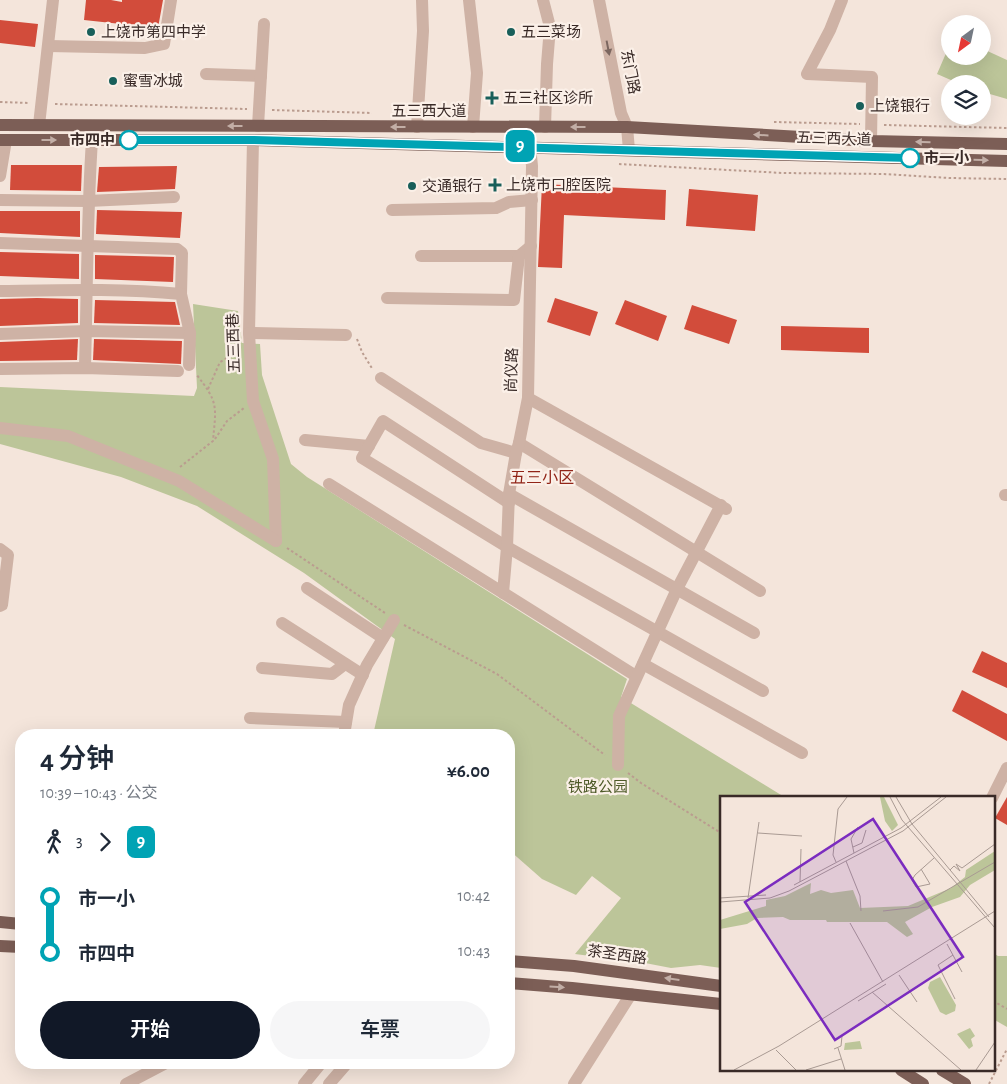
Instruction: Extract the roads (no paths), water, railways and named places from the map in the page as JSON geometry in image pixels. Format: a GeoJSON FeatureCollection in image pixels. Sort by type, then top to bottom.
{"type":"FeatureCollection","features":[{"type":"Feature","properties":{"kind":"main road","name":"五三西大道"},"geometry":{"type":"LineString","coordinates":[[0,125],[627,127],[871,141],[1007,144]]}},
{"type":"Feature","properties":{"kind":"main road","name":"五三西大道"},"geometry":{"type":"LineString","coordinates":[[3,140],[254,140],[530,146],[594,150],[1007,161]]}},
{"type":"Feature","properties":{"kind":"main road"},"geometry":{"type":"LineString","coordinates":[[0,922],[15,923]]}},
{"type":"Feature","properties":{"kind":"main road"},"geometry":{"type":"LineString","coordinates":[[0,946],[15,947]]}},
{"type":"Feature","properties":{"kind":"main road","name":"茶圣西路"},"geometry":{"type":"LineString","coordinates":[[515,961],[574,966],[720,986]]}},
{"type":"Feature","properties":{"kind":"main road"},"geometry":{"type":"LineString","coordinates":[[515,984],[720,1004]]}},
{"type":"Feature","properties":{"kind":"main road"},"geometry":{"type":"LineString","coordinates":[[904,1072],[923,1084]]}},
{"type":"Feature","properties":{"kind":"main road"},"geometry":{"type":"LineString","coordinates":[[945,1072],[965,1084]]}},
{"type":"Feature","properties":{"kind":"street"},"geometry":{"type":"LineString","coordinates":[[39,125],[54,0]]}},
{"type":"Feature","properties":{"kind":"street"},"geometry":{"type":"LineString","coordinates":[[49,46],[145,48],[164,44],[172,0]]}},
{"type":"Feature","properties":{"kind":"street"},"geometry":{"type":"LineString","coordinates":[[417,127],[423,31],[422,0]]}},
{"type":"Feature","properties":{"kind":"street"},"geometry":{"type":"LineString","coordinates":[[469,0],[476,73],[472,127]]}},
{"type":"Feature","properties":{"kind":"street"},"geometry":{"type":"LineString","coordinates":[[542,0],[550,27],[545,127]]}},
{"type":"Feature","properties":{"kind":"street","name":"东门路"},"geometry":{"type":"LineString","coordinates":[[599,0],[621,113],[627,127],[630,150]]}},
{"type":"Feature","properties":{"kind":"street"},"geometry":{"type":"LineString","coordinates":[[842,0],[830,30],[807,74],[872,77],[871,141]]}},
{"type":"Feature","properties":{"kind":"street"},"geometry":{"type":"LineString","coordinates":[[258,126],[264,24]]}},
{"type":"Feature","properties":{"kind":"street"},"geometry":{"type":"LineString","coordinates":[[206,74],[261,76]]}},
{"type":"Feature","properties":{"kind":"street"},"geometry":{"type":"LineString","coordinates":[[0,176],[3,140]]}},
{"type":"Feature","properties":{"kind":"street"},"geometry":{"type":"LineString","coordinates":[[85,368],[88,289],[88,201],[92,140]]}},
{"type":"Feature","properties":{"kind":"street","name":"五三西巷"},"geometry":{"type":"LineString","coordinates":[[0,428],[68,436],[169,476],[276,541],[273,459],[253,401],[249,339],[254,140]]}},
{"type":"Feature","properties":{"kind":"street","name":"尚仪路"},"geometry":{"type":"LineString","coordinates":[[503,593],[509,498],[528,398],[532,200],[530,146]]}},
{"type":"Feature","properties":{"kind":"street"},"geometry":{"type":"LineString","coordinates":[[0,200],[88,201],[174,197]]}},
{"type":"Feature","properties":{"kind":"street"},"geometry":{"type":"LineString","coordinates":[[392,210],[496,208],[509,202],[532,200]]}},
{"type":"Feature","properties":{"kind":"street"},"geometry":{"type":"LineString","coordinates":[[0,243],[178,248],[182,253],[181,294],[190,333],[183,368],[0,368]]}},
{"type":"Feature","properties":{"kind":"street"},"geometry":{"type":"LineString","coordinates":[[421,256],[519,256],[531,246]]}},
{"type":"Feature","properties":{"kind":"street"},"geometry":{"type":"LineString","coordinates":[[387,298],[514,300],[519,256]]}},
{"type":"Feature","properties":{"kind":"street"},"geometry":{"type":"LineString","coordinates":[[0,291],[88,289],[181,294]]}},
{"type":"Feature","properties":{"kind":"street"},"geometry":{"type":"LineString","coordinates":[[0,334],[86,331],[190,333]]}},
{"type":"Feature","properties":{"kind":"street"},"geometry":{"type":"LineString","coordinates":[[249,339],[346,335]]}},
{"type":"Feature","properties":{"kind":"street"},"geometry":{"type":"LineString","coordinates":[[381,378],[481,443],[518,448],[760,591]]}},
{"type":"Feature","properties":{"kind":"street"},"geometry":{"type":"LineString","coordinates":[[528,398],[724,507],[695,552],[619,716],[618,765]]}},
{"type":"Feature","properties":{"kind":"street"},"geometry":{"type":"LineString","coordinates":[[754,633],[509,498],[383,422],[362,458],[507,547],[763,691]]}},
{"type":"Feature","properties":{"kind":"street"},"geometry":{"type":"LineString","coordinates":[[305,440],[369,446]]}},
{"type":"Feature","properties":{"kind":"street"},"geometry":{"type":"LineString","coordinates":[[329,484],[636,676]]}},
{"type":"Feature","properties":{"kind":"street"},"geometry":{"type":"LineString","coordinates":[[0,549],[8,555],[2,604],[0,606]]}},
{"type":"Feature","properties":{"kind":"street"},"geometry":{"type":"LineString","coordinates":[[308,588],[383,638]]}},
{"type":"Feature","properties":{"kind":"street"},"geometry":{"type":"LineString","coordinates":[[345,729],[349,705],[363,675],[394,620]]}},
{"type":"Feature","properties":{"kind":"street"},"geometry":{"type":"LineString","coordinates":[[282,623],[363,675]]}},
{"type":"Feature","properties":{"kind":"street"},"geometry":{"type":"LineString","coordinates":[[262,668],[332,674],[346,664]]}},
{"type":"Feature","properties":{"kind":"street"},"geometry":{"type":"LineString","coordinates":[[643,664],[802,753]]}},
{"type":"Feature","properties":{"kind":"street"},"geometry":{"type":"LineString","coordinates":[[250,718],[346,722]]}},
{"type":"Feature","properties":{"kind":"street"},"geometry":{"type":"LineString","coordinates":[[993,796],[1006,774]]}},
{"type":"Feature","properties":{"kind":"street"},"geometry":{"type":"LineString","coordinates":[[574,1084],[631,994]]}},
{"type":"Feature","properties":{"kind":"street"},"geometry":{"type":"LineString","coordinates":[[126,1084],[155,1069]]}},
{"type":"Feature","properties":{"kind":"street"},"geometry":{"type":"LineString","coordinates":[[304,1084],[316,1069]]}},
{"type":"Feature","properties":{"kind":"street"},"geometry":{"type":"LineString","coordinates":[[328,1084],[342,1069]]}},
{"type":"Feature","properties":{"kind":"place","name":"上饶市第四中学"},"geometry":{"type":"Point","coordinates":[91,32]}},
{"type":"Feature","properties":{"kind":"place","name":"五三菜场"},"geometry":{"type":"Point","coordinates":[511,32]}},
{"type":"Feature","properties":{"kind":"place","name":"蜜雪冰城"},"geometry":{"type":"Point","coordinates":[113,81]}},
{"type":"Feature","properties":{"kind":"place","name":"五三社区诊所"},"geometry":{"type":"Point","coordinates":[492,98]}},
{"type":"Feature","properties":{"kind":"place","name":"上饶银行"},"geometry":{"type":"Point","coordinates":[860,106]}},
{"type":"Feature","properties":{"kind":"place","name":"市四中"},"geometry":{"type":"Point","coordinates":[129,140]}},
{"type":"Feature","properties":{"kind":"place","name":"市一小"},"geometry":{"type":"Point","coordinates":[910,158]}},
{"type":"Feature","properties":{"kind":"place","name":"上饶市口腔医院"},"geometry":{"type":"Point","coordinates":[495,185]}},
{"type":"Feature","properties":{"kind":"place","name":"交通银行"},"geometry":{"type":"Point","coordinates":[412,186]}},
{"type":"Feature","properties":{"kind":"district","name":"五三小区"},"geometry":{"type":"Point","coordinates":[542,478]}},
{"type":"Feature","properties":{"kind":"park label","name":"铁路公园"},"geometry":{"type":"Point","coordinates":[598,787]}}]}
